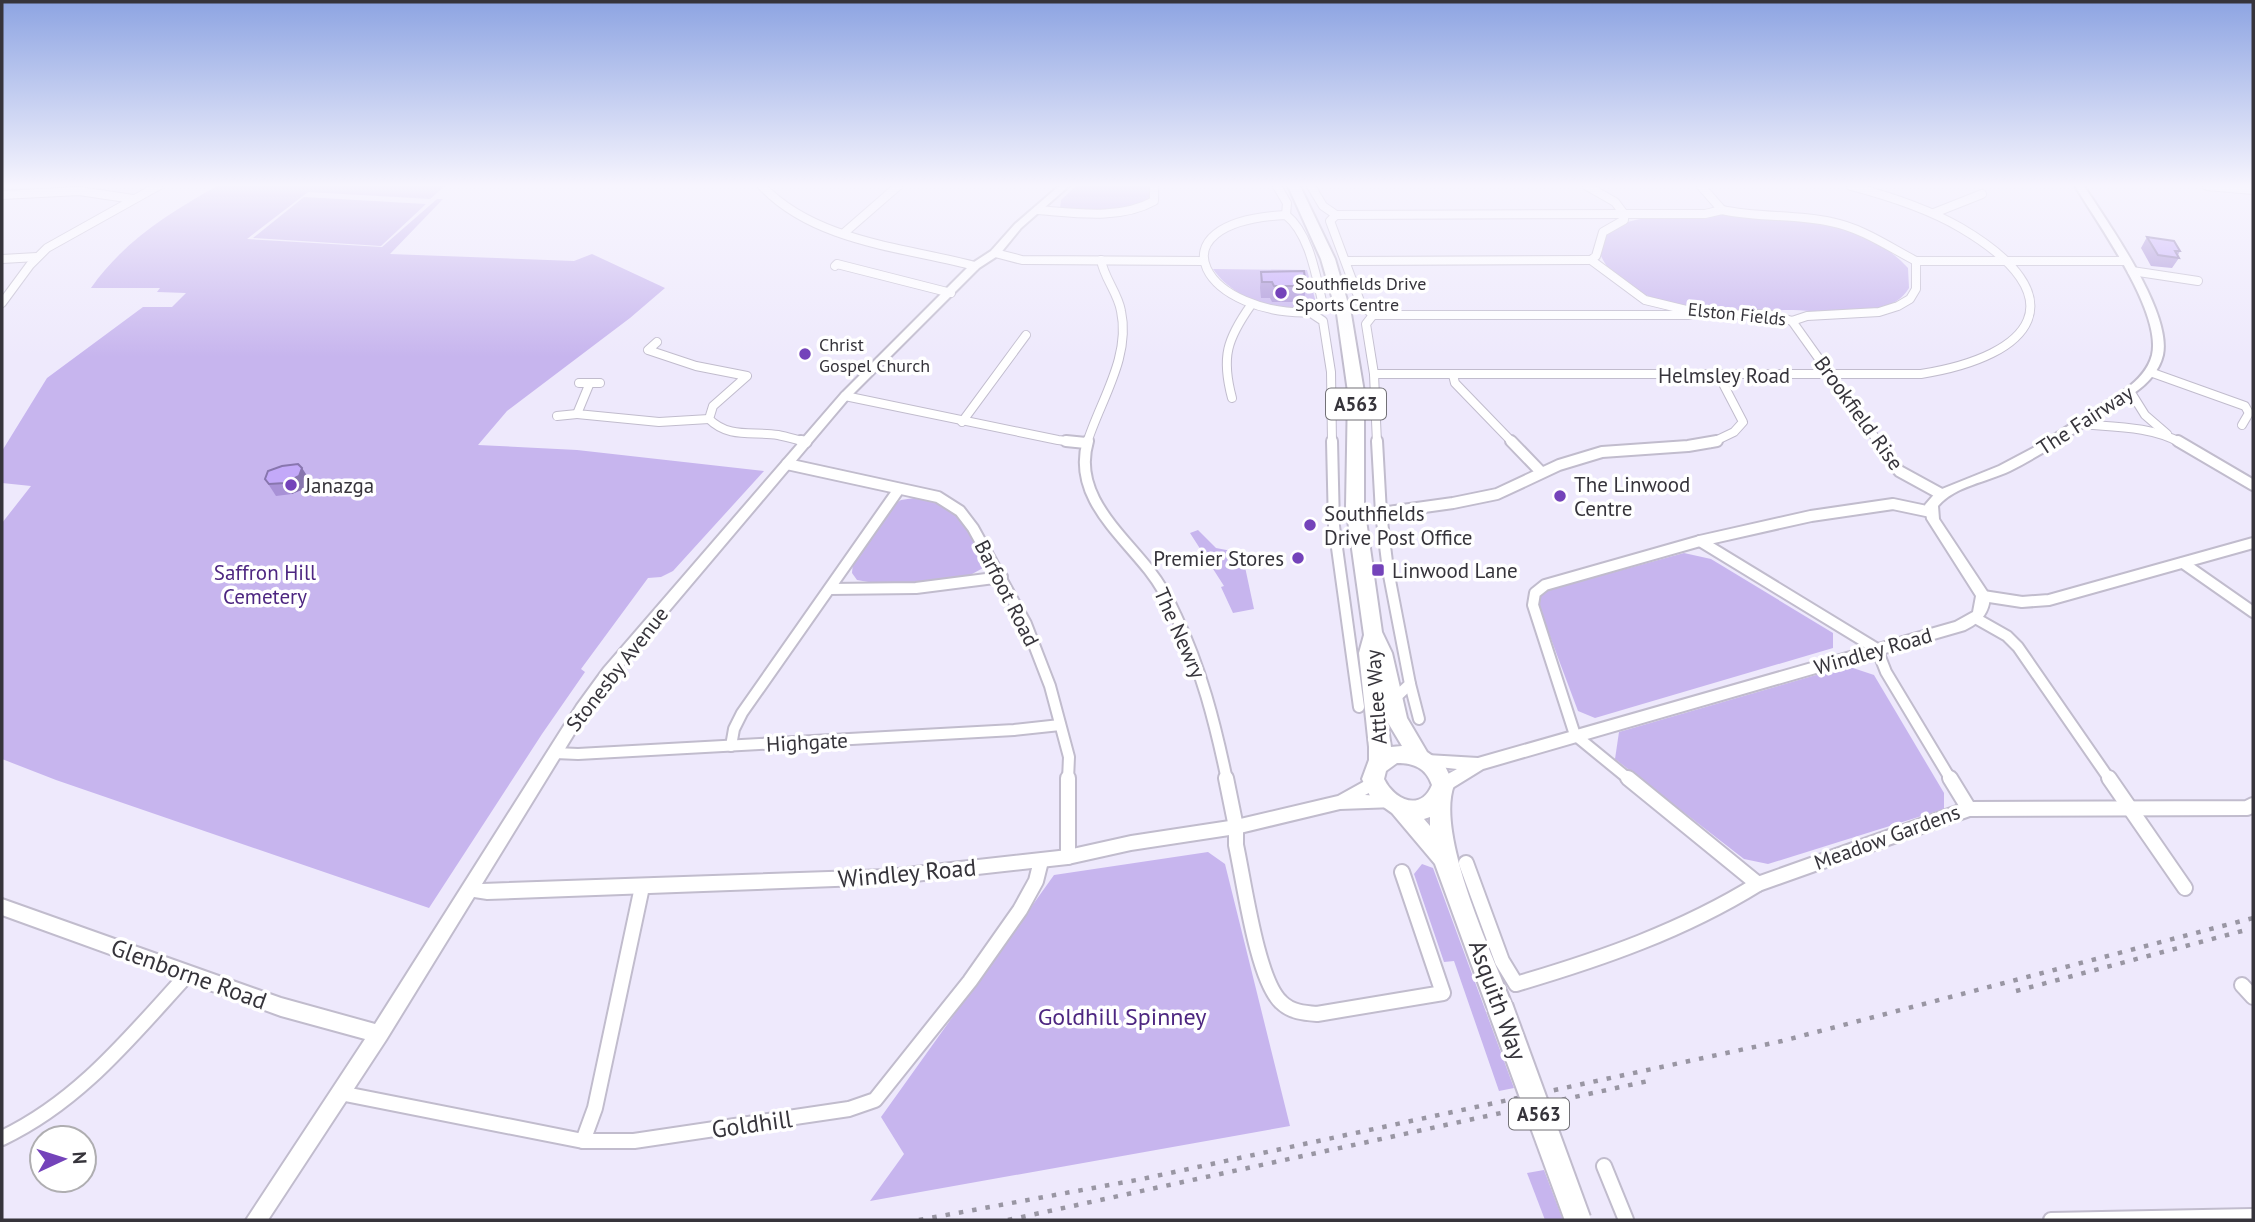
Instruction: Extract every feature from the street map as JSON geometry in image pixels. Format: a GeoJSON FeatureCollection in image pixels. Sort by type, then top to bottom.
{"type":"FeatureCollection","features":[{"type":"Feature","properties":{"kind":"highway","name":"Attlee Way"},"geometry":{"type":"LineString","coordinates":[[1321,243],[1343,311],[1356,392],[1355,506],[1372,632],[1369,653],[1375,701],[1377,773]]}},
{"type":"Feature","properties":{"kind":"highway","name":"Attlee Way"},"geometry":{"type":"LineString","coordinates":[[1375,701],[1400,726],[1423,759]]}},
{"type":"Feature","properties":{"kind":"highway"},"geometry":{"type":"LineString","coordinates":[[1393,755],[1423,759],[1441,776],[1441,792],[1418,810],[1395,805],[1377,790],[1377,773],[1393,755]]}},
{"type":"Feature","properties":{"kind":"highway","name":"Asquith Way"},"geometry":{"type":"LineString","coordinates":[[1441,792],[1456,861],[1500,1007],[1578,1220]]}},
{"type":"Feature","properties":{"kind":"highway","name":"Asquith Way"},"geometry":{"type":"LineString","coordinates":[[1395,805],[1456,861]]}},
{"type":"Feature","properties":{"kind":"street"},"geometry":{"type":"LineString","coordinates":[[2,303],[37,257],[56,243]]}},
{"type":"Feature","properties":{"kind":"street"},"geometry":{"type":"LineString","coordinates":[[884,243],[975,266]]}},
{"type":"Feature","properties":{"kind":"street","name":"Stonesby Avenue"},"geometry":{"type":"LineString","coordinates":[[256,1220],[379,1034],[555,753],[609,672],[845,396],[951,293],[975,266],[995,253],[1003,243]]}},
{"type":"Feature","properties":{"kind":"street"},"geometry":{"type":"LineString","coordinates":[[1209,243],[1203,261],[1217,285],[1251,305],[1280,311],[1311,313],[1321,310],[1323,305],[1303,243]]}},
{"type":"Feature","properties":{"kind":"street"},"geometry":{"type":"LineString","coordinates":[[1339,243],[1361,304],[1373,315],[1707,315]]}},
{"type":"Feature","properties":{"kind":"street"},"geometry":{"type":"LineString","coordinates":[[1347,261],[1591,260],[1596,256],[1598,243]]}},
{"type":"Feature","properties":{"kind":"street"},"geometry":{"type":"LineString","coordinates":[[1882,243],[1916,261],[2006,261],[2129,266],[2198,281]]}},
{"type":"Feature","properties":{"kind":"street"},"geometry":{"type":"LineString","coordinates":[[1983,243],[2006,261]]}},
{"type":"Feature","properties":{"kind":"street","name":"The Fairway"},"geometry":{"type":"LineString","coordinates":[[1941,494],[2022,460],[2130,391],[2150,372],[2158,353],[2157,325],[2115,243]]}},
{"type":"Feature","properties":{"kind":"street"},"geometry":{"type":"LineString","coordinates":[[995,253],[1022,260],[1203,261]]}},
{"type":"Feature","properties":{"kind":"street"},"geometry":{"type":"LineString","coordinates":[[2,259],[37,257]]}},
{"type":"Feature","properties":{"kind":"street","name":"The Newry"},"geometry":{"type":"LineString","coordinates":[[1101,260],[1122,306],[1125,323],[1123,344],[1086,443],[1085,477],[1092,499],[1160,586],[1188,640],[1215,719],[1236,827],[1236,845],[1267,983],[1278,1001],[1296,1014],[1317,1014],[1443,993],[1402,872]]}},
{"type":"Feature","properties":{"kind":"street","name":"Elston Fields"},"geometry":{"type":"LineString","coordinates":[[1591,260],[1645,300],[1707,315],[1768,314],[1792,321],[1807,316],[1879,312],[1898,306],[1910,299],[1916,289],[1916,261]]}},
{"type":"Feature","properties":{"kind":"street","name":"Helmsley Road"},"geometry":{"type":"LineString","coordinates":[[1374,374],[1719,376],[1905,375],[1948,371],[1980,362],[2010,347],[2028,326],[2031,306],[2019,277],[2006,261]]}},
{"type":"Feature","properties":{"kind":"street"},"geometry":{"type":"LineString","coordinates":[[835,266],[837,264],[951,293]]}},
{"type":"Feature","properties":{"kind":"street"},"geometry":{"type":"LineString","coordinates":[[1633,314],[1645,309],[1645,300]]}},
{"type":"Feature","properties":{"kind":"street"},"geometry":{"type":"LineString","coordinates":[[1232,398],[1225,376],[1225,349],[1234,327],[1251,305]]}},
{"type":"Feature","properties":{"kind":"street"},"geometry":{"type":"LineString","coordinates":[[1311,313],[1324,321],[1331,372],[1334,526],[1356,682],[1375,701]]}},
{"type":"Feature","properties":{"kind":"street"},"geometry":{"type":"LineString","coordinates":[[1373,315],[1366,324],[1374,374],[1381,513],[1388,570],[1419,719]]}},
{"type":"Feature","properties":{"kind":"street","name":"Brookfield Rise"},"geometry":{"type":"LineString","coordinates":[[1792,321],[1899,471],[1910,480],[1941,494]]}},
{"type":"Feature","properties":{"kind":"street"},"geometry":{"type":"LineString","coordinates":[[962,422],[1026,335]]}},
{"type":"Feature","properties":{"kind":"street"},"geometry":{"type":"LineString","coordinates":[[657,342],[648,350],[696,366],[747,376]]}},
{"type":"Feature","properties":{"kind":"street"},"geometry":{"type":"LineString","coordinates":[[709,419],[713,405],[755,368]]}},
{"type":"Feature","properties":{"kind":"street"},"geometry":{"type":"LineString","coordinates":[[2150,372],[2245,406],[2249,413],[2242,425]]}},
{"type":"Feature","properties":{"kind":"street"},"geometry":{"type":"LineString","coordinates":[[1453,375],[1455,383],[1541,472]]}},
{"type":"Feature","properties":{"kind":"street"},"geometry":{"type":"LineString","coordinates":[[1381,513],[1473,500],[1521,485],[1541,472],[1615,450],[1708,444],[1727,439],[1743,422],[1719,376]]}},
{"type":"Feature","properties":{"kind":"street"},"geometry":{"type":"LineString","coordinates":[[577,414],[595,384],[579,383]]}},
{"type":"Feature","properties":{"kind":"street"},"geometry":{"type":"LineString","coordinates":[[2130,391],[2145,415],[2171,437],[2253,485]]}},
{"type":"Feature","properties":{"kind":"street"},"geometry":{"type":"LineString","coordinates":[[845,396],[962,422],[1086,443]]}},
{"type":"Feature","properties":{"kind":"street"},"geometry":{"type":"LineString","coordinates":[[557,416],[606,415],[677,424],[709,419],[722,430],[734,433],[779,435],[806,442]]}},
{"type":"Feature","properties":{"kind":"street"},"geometry":{"type":"LineString","coordinates":[[2080,424],[2130,428],[2171,437]]}},
{"type":"Feature","properties":{"kind":"street","name":"Barfoot Road"},"geometry":{"type":"LineString","coordinates":[[787,464],[938,497],[960,511],[986,547],[1031,636],[1050,686],[1069,757],[1066,816],[1068,857]]}},
{"type":"Feature","properties":{"kind":"street"},"geometry":{"type":"LineString","coordinates":[[731,746],[734,729],[742,713],[899,489]]}},
{"type":"Feature","properties":{"kind":"street"},"geometry":{"type":"LineString","coordinates":[[1941,494],[1931,505],[1931,512],[1983,596],[1981,613],[1977,619],[2007,636],[2018,647],[2185,888]]}},
{"type":"Feature","properties":{"kind":"street"},"geometry":{"type":"LineString","coordinates":[[1758,884],[1575,735],[1533,605],[1535,593],[1545,585],[1700,541],[1811,516],[1893,504],[1931,512]]}},
{"type":"Feature","properties":{"kind":"street"},"geometry":{"type":"LineString","coordinates":[[1700,541],[1877,649]]}},
{"type":"Feature","properties":{"kind":"street"},"geometry":{"type":"LineString","coordinates":[[1983,596],[2022,602],[2049,600],[2253,543]]}},
{"type":"Feature","properties":{"kind":"street"},"geometry":{"type":"LineString","coordinates":[[2182,563],[2253,612]]}},
{"type":"Feature","properties":{"kind":"street"},"geometry":{"type":"LineString","coordinates":[[830,589],[908,587],[979,582],[1002,577]]}},
{"type":"Feature","properties":{"kind":"street","name":"Windley Road"},"geometry":{"type":"LineString","coordinates":[[1441,792],[1478,764],[1977,619]]}},
{"type":"Feature","properties":{"kind":"street","name":"Meadow Gardens"},"geometry":{"type":"LineString","coordinates":[[1456,861],[1502,961],[1516,984],[1616,954],[1658,938],[1727,905],[1758,884],[1969,809],[1886,672],[1877,649]]}},
{"type":"Feature","properties":{"kind":"street"},"geometry":{"type":"LineString","coordinates":[[1356,682],[1375,701]]}},
{"type":"Feature","properties":{"kind":"street"},"geometry":{"type":"LineString","coordinates":[[1375,701],[1410,684]]}},
{"type":"Feature","properties":{"kind":"street","name":"Highgate"},"geometry":{"type":"LineString","coordinates":[[555,753],[731,746],[1060,725]]}},
{"type":"Feature","properties":{"kind":"street","name":"Windley Road"},"geometry":{"type":"LineString","coordinates":[[1423,759],[1478,764]]}},
{"type":"Feature","properties":{"kind":"street","name":"Windley Road"},"geometry":{"type":"LineString","coordinates":[[1340,802],[1377,773]]}},
{"type":"Feature","properties":{"kind":"street","name":"Windley Road"},"geometry":{"type":"LineString","coordinates":[[469,889],[487,892],[888,877],[1068,857],[1131,843],[1236,827],[1340,802],[1395,805]]}},
{"type":"Feature","properties":{"kind":"street"},"geometry":{"type":"LineString","coordinates":[[1969,809],[2247,808],[2253,805]]}},
{"type":"Feature","properties":{"kind":"street","name":"Goldhill"},"geometry":{"type":"LineString","coordinates":[[340,1093],[583,1141],[634,1141],[849,1109],[875,1100],[999,943],[1023,906],[1041,870],[1041,861]]}},
{"type":"Feature","properties":{"kind":"street"},"geometry":{"type":"LineString","coordinates":[[583,1141],[596,1108],[642,887]]}},
{"type":"Feature","properties":{"kind":"street","name":"Glenborne Road"},"geometry":{"type":"LineString","coordinates":[[2,906],[281,1007],[379,1034]]}},
{"type":"Feature","properties":{"kind":"street"},"geometry":{"type":"LineString","coordinates":[[2,1138],[35,1123],[74,1095],[188,974]]}},
{"type":"Feature","properties":{"kind":"street"},"geometry":{"type":"LineString","coordinates":[[2242,985],[2253,997]]}},
{"type":"Feature","properties":{"kind":"street"},"geometry":{"type":"LineString","coordinates":[[1604,1166],[1626,1220]]}},
{"type":"Feature","properties":{"kind":"street"},"geometry":{"type":"LineString","coordinates":[[2051,1220],[2253,1216]]}},
{"type":"Feature","properties":{"kind":"green space","name":"Saffron Hill Cemetery"},"geometry":{"type":"Polygon","coordinates":[[[132,243],[315,243],[382,247],[387,243],[401,243],[390,254],[574,261],[592,254],[665,288],[630,318],[507,411],[478,445],[577,450],[764,471],[673,571],[661,577],[648,578],[581,669],[585,672],[429,908],[2,759],[2,523],[31,486],[2,483],[2,451],[47,378],[143,307],[172,307],[186,293],[157,292],[160,288],[91,288],[117,256],[132,243]]]}},
{"type":"Feature","properties":{"kind":"green space"},"geometry":{"type":"Polygon","coordinates":[[[333,243],[384,243],[381,246],[333,243]]]}},
{"type":"Feature","properties":{"kind":"green space"},"geometry":{"type":"Polygon","coordinates":[[[1601,243],[1878,243],[1908,268],[1909,288],[1899,299],[1869,311],[1732,311],[1698,308],[1665,302],[1634,289],[1614,274],[1601,256],[1601,243]]]}},
{"type":"Feature","properties":{"kind":"green space"},"geometry":{"type":"Polygon","coordinates":[[[1213,269],[1307,270],[1317,306],[1289,309],[1260,303],[1233,289],[1213,269]]]}},
{"type":"Feature","properties":{"kind":"green space"},"geometry":{"type":"Polygon","coordinates":[[[921,497],[944,506],[960,519],[985,559],[983,568],[963,579],[880,584],[857,580],[852,573],[853,562],[893,505],[901,500],[921,497]]]}},
{"type":"Feature","properties":{"kind":"green space"},"geometry":{"type":"Polygon","coordinates":[[[1198,530],[1216,548],[1242,553],[1254,609],[1233,613],[1221,587],[1224,586],[1190,533],[1198,530]]]}},
{"type":"Feature","properties":{"kind":"green space"},"geometry":{"type":"Polygon","coordinates":[[[1684,553],[1711,559],[1833,633],[1833,648],[1595,718],[1578,711],[1539,607],[1541,592],[1684,553]]]}},
{"type":"Feature","properties":{"kind":"green space"},"geometry":{"type":"Polygon","coordinates":[[[1847,666],[1874,675],[1944,793],[1944,809],[1768,864],[1744,859],[1615,759],[1619,732],[1847,666]]]}},
{"type":"Feature","properties":{"kind":"green space","name":"Goldhill Spinney"},"geometry":{"type":"Polygon","coordinates":[[[1208,852],[1225,864],[1290,1126],[870,1201],[904,1154],[881,1117],[1054,875],[1208,852]]]}},
{"type":"Feature","properties":{"kind":"green space"},"geometry":{"type":"Polygon","coordinates":[[[1422,864],[1433,868],[1514,1088],[1499,1091],[1454,961],[1444,962],[1414,874],[1422,864]]]}},
{"type":"Feature","properties":{"kind":"green space"},"geometry":{"type":"Polygon","coordinates":[[[1544,1170],[1563,1220],[1545,1220],[1527,1173],[1544,1170]]]}},
{"type":"Feature","properties":{"kind":"building"},"geometry":{"type":"Polygon","coordinates":[[[2151,243],[2175,243],[2180,251],[2175,251],[2179,258],[2158,255],[2151,243]]]}},
{"type":"Feature","properties":{"kind":"building"},"geometry":{"type":"Polygon","coordinates":[[[1304,271],[1306,286],[1274,286],[1272,282],[1262,282],[1261,272],[1304,271]]]}},
{"type":"Feature","properties":{"kind":"building"},"geometry":{"type":"Polygon","coordinates":[[[298,464],[302,468],[299,476],[285,483],[269,484],[265,479],[268,471],[298,464]]]}},
{"type":"Feature","properties":{"kind":"railway"},"geometry":{"type":"LineString","coordinates":[[919,1220],[1142,1179],[1782,1041],[2253,918]]}},
{"type":"Feature","properties":{"kind":"railway"},"geometry":{"type":"LineString","coordinates":[[2016,991],[2246,930]]}},
{"type":"Feature","properties":{"kind":"railway"},"geometry":{"type":"LineString","coordinates":[[1008,1220],[1653,1080]]}},
{"type":"Feature","properties":{"kind":"place","name":"Southfields Drive Sports Centre"},"geometry":{"type":"Point","coordinates":[1281,293]}},
{"type":"Feature","properties":{"kind":"place","name":"Christ Gospel Church"},"geometry":{"type":"Point","coordinates":[805,354]}},
{"type":"Feature","properties":{"kind":"place","name":"Janazga"},"geometry":{"type":"Point","coordinates":[291,485]}},
{"type":"Feature","properties":{"kind":"place","name":"The Linwood Centre"},"geometry":{"type":"Point","coordinates":[1560,496]}},
{"type":"Feature","properties":{"kind":"place","name":"Southfields Drive Post Office"},"geometry":{"type":"Point","coordinates":[1310,525]}},
{"type":"Feature","properties":{"kind":"place","name":"Premier Stores"},"geometry":{"type":"Point","coordinates":[1298,558]}},
{"type":"Feature","properties":{"kind":"place","name":"Linwood Lane"},"geometry":{"type":"Point","coordinates":[1378,570]}}]}
